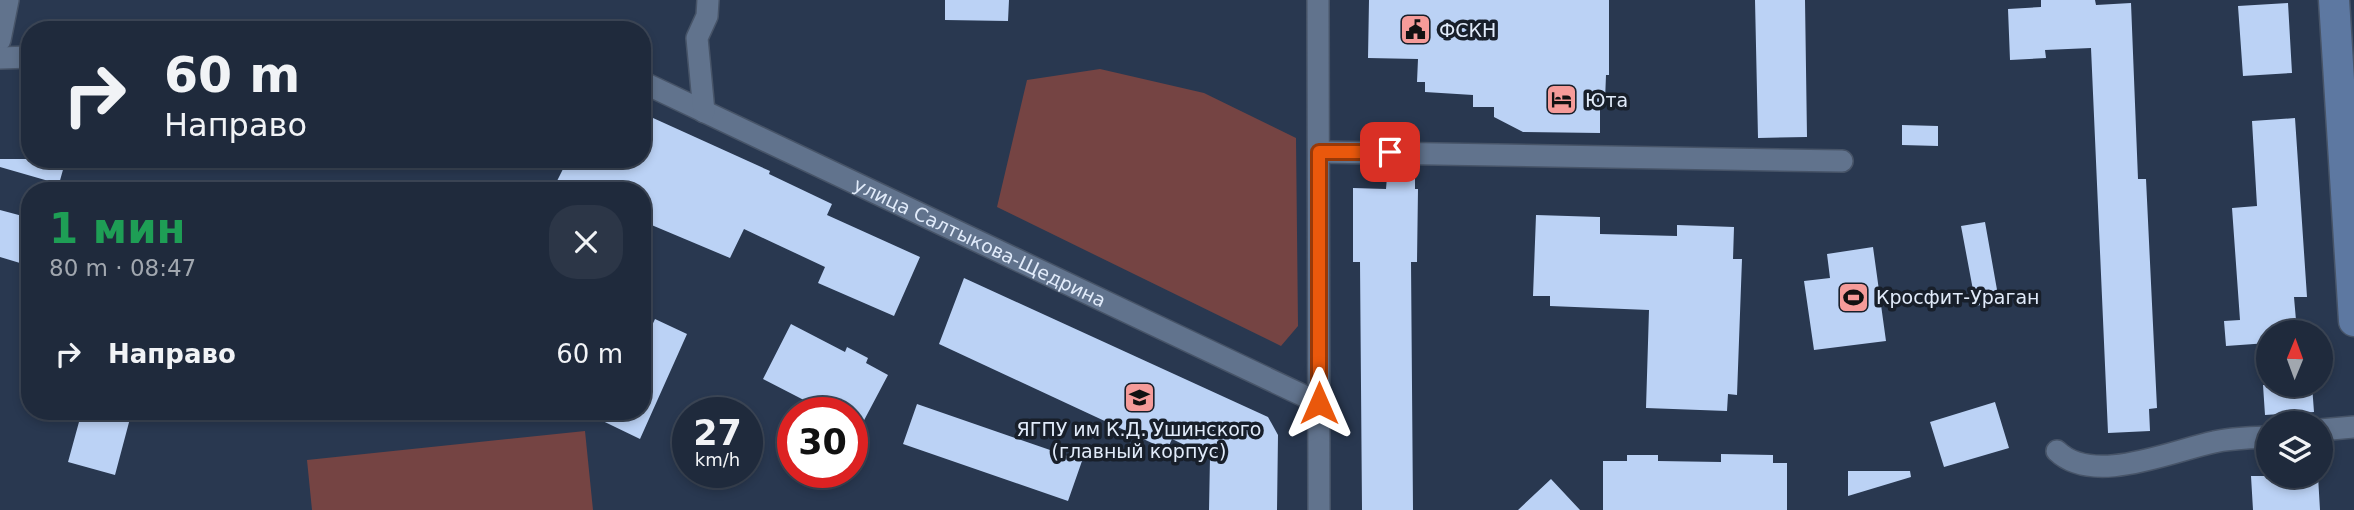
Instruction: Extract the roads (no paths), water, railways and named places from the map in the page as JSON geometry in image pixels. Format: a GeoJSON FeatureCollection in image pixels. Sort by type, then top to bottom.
{"type":"FeatureCollection","features":[{"type":"Feature","properties":{"kind":"main road"},"geometry":{"type":"LineString","coordinates":[[2334,0],[2354,321]]}},
{"type":"Feature","properties":{"kind":"street"},"geometry":{"type":"LineString","coordinates":[[0,40],[8,0]]}},
{"type":"Feature","properties":{"kind":"street"},"geometry":{"type":"LineString","coordinates":[[704,112],[697,38],[707,16],[708,0]]}},
{"type":"Feature","properties":{"kind":"street"},"geometry":{"type":"LineString","coordinates":[[1318,0],[1319,510]]}},
{"type":"Feature","properties":{"kind":"street"},"geometry":{"type":"LineString","coordinates":[[0,58],[21,57]]}},
{"type":"Feature","properties":{"kind":"street","name":"улица Салтыкова-Щедрина"},"geometry":{"type":"LineString","coordinates":[[651,86],[1319,403]]}},
{"type":"Feature","properties":{"kind":"street"},"geometry":{"type":"LineString","coordinates":[[1319,152],[1842,161]]}},
{"type":"Feature","properties":{"kind":"street"},"geometry":{"type":"LineString","coordinates":[[2333,429],[2354,428]]}},
{"type":"Feature","properties":{"kind":"street"},"geometry":{"type":"LineString","coordinates":[[2057,451],[2066,460],[2083,466],[2115,466],[2217,441],[2256,438]]}},
{"type":"Feature","properties":{"kind":"place","name":"ФСКН"},"geometry":{"type":"Point","coordinates":[1416,30]}},
{"type":"Feature","properties":{"kind":"place","name":"Юта"},"geometry":{"type":"Point","coordinates":[1562,100]}},
{"type":"Feature","properties":{"kind":"place","name":"Кросфит-Ураган"},"geometry":{"type":"Point","coordinates":[1853,297]}},
{"type":"Feature","properties":{"kind":"place","name":"ЯГПУ им К.Д. Ушинского (главный корпус)"},"geometry":{"type":"Point","coordinates":[1139,398]}}]}
